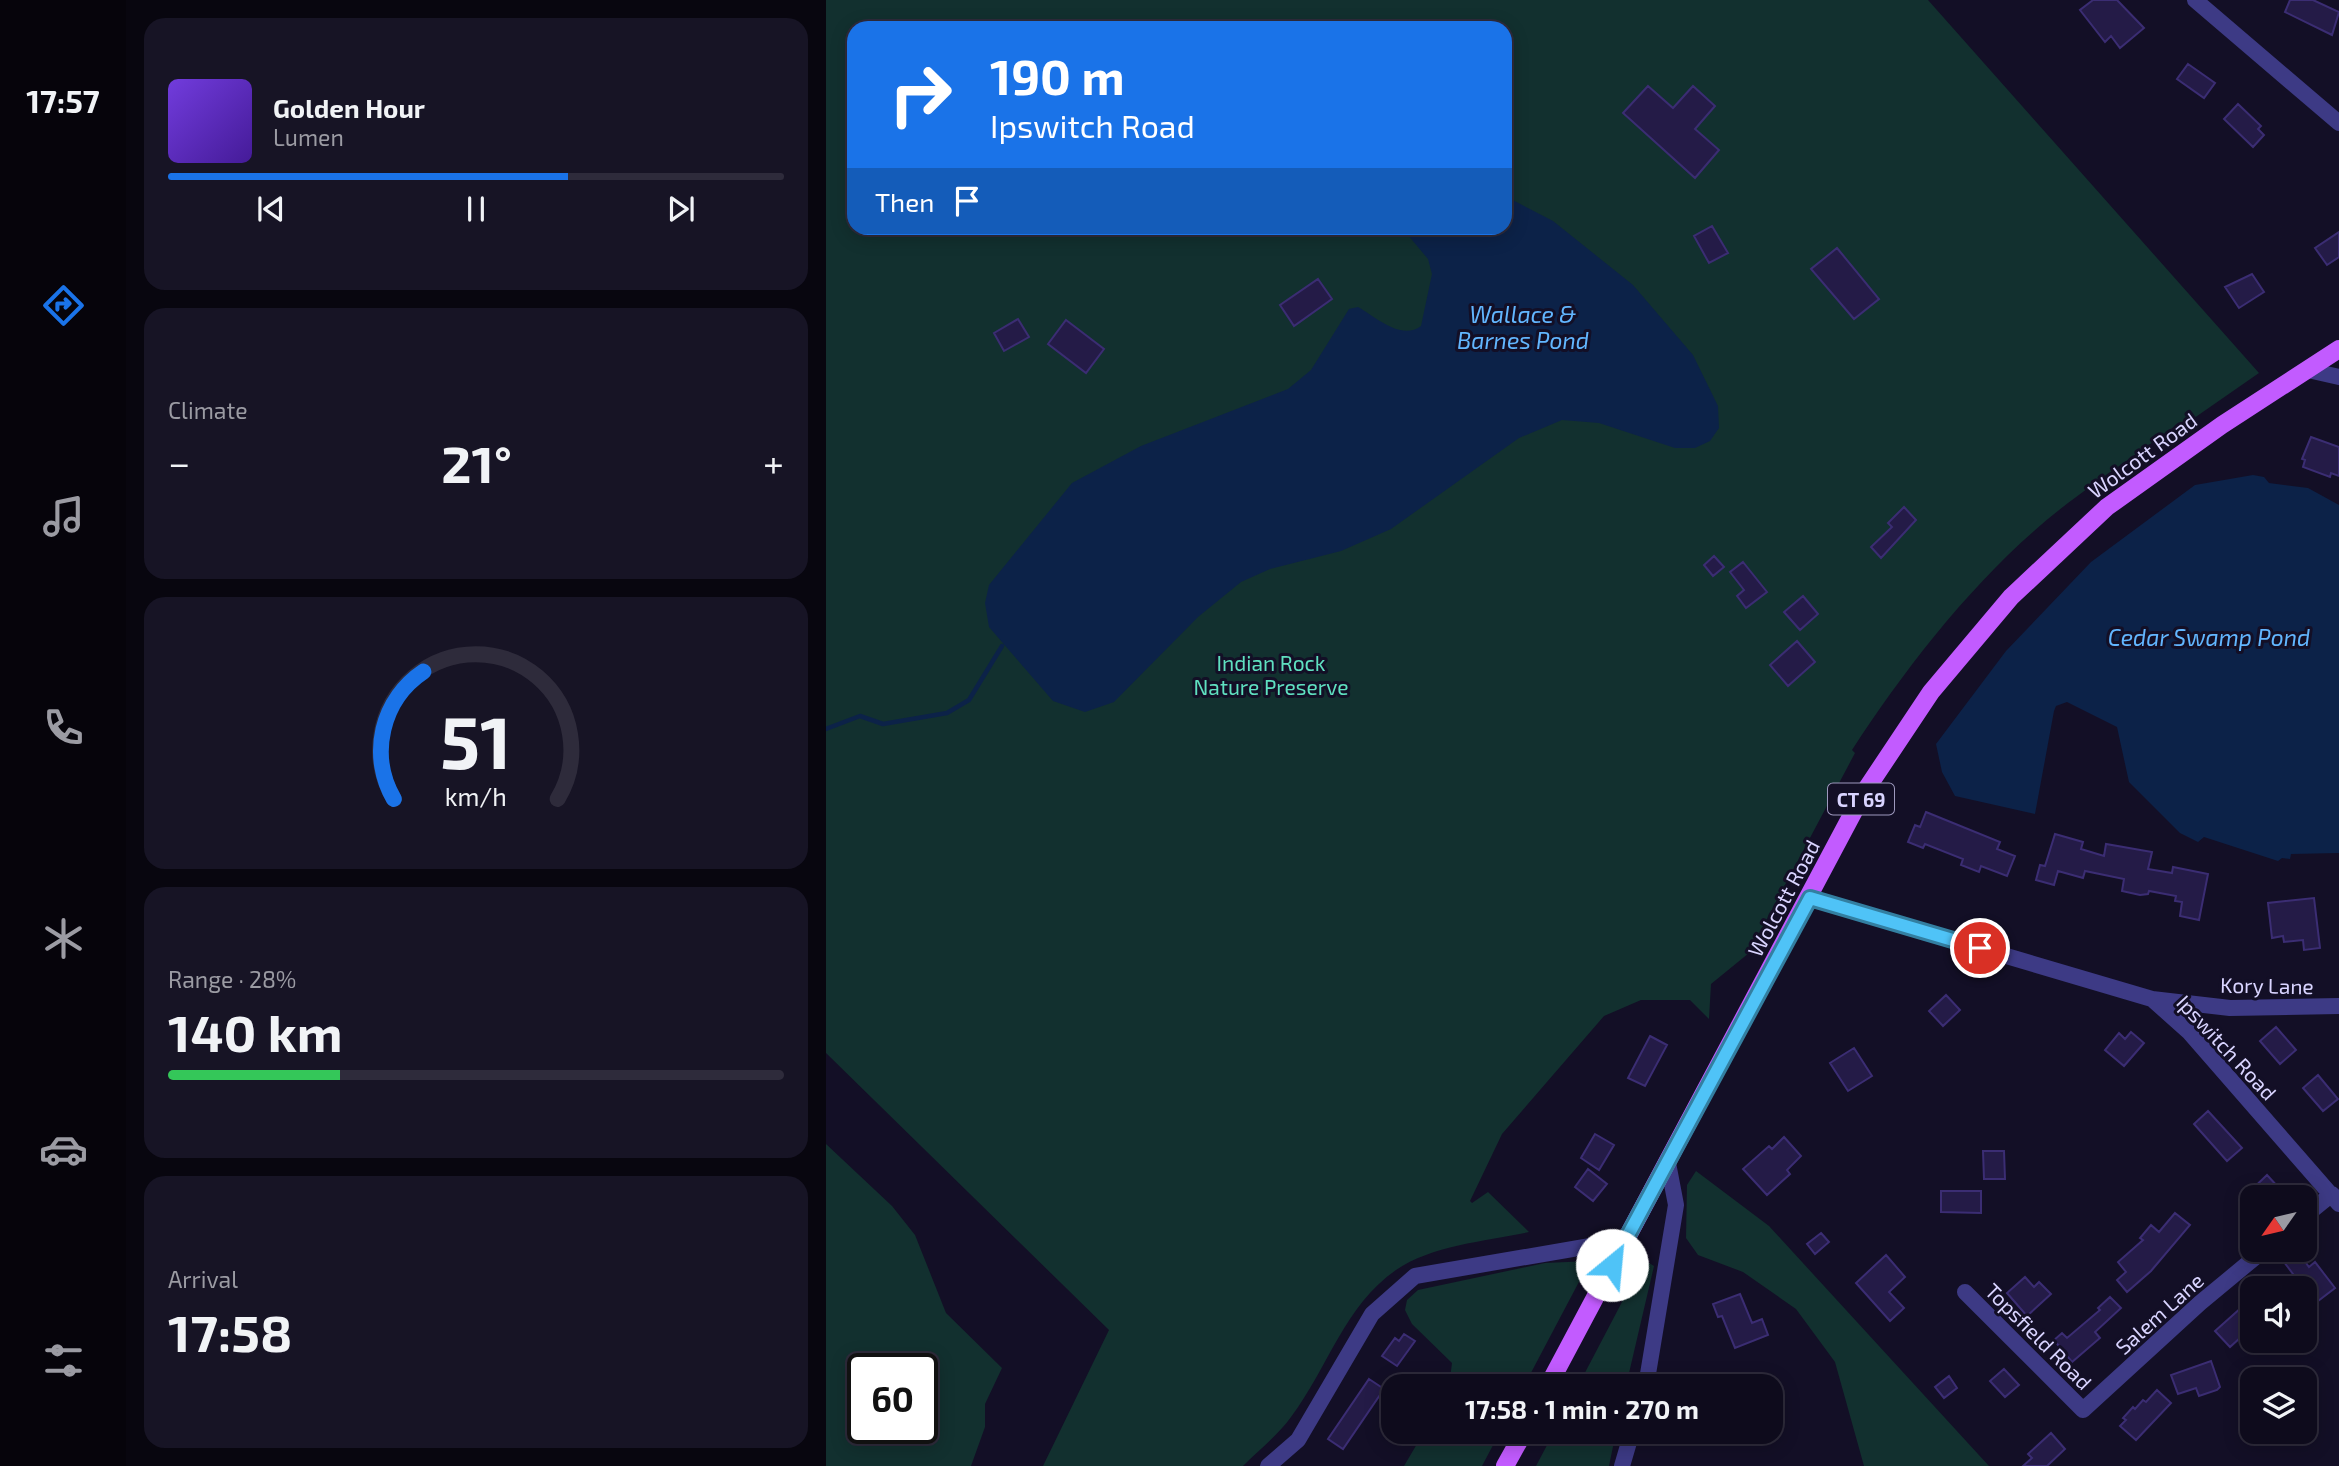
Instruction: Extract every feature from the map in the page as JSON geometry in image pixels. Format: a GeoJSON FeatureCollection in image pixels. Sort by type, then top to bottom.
{"type":"FeatureCollection","features":[{"type":"Feature","properties":{"kind":"main road","name":"Wolcott Road"},"geometry":{"type":"LineString","coordinates":[[1554,1374],[1863,794],[1890,750],[1939,681],[2011,597],[2107,507],[2339,349]]}},
{"type":"Feature","properties":{"kind":"main road"},"geometry":{"type":"LineString","coordinates":[[1506,1466],[1518,1444]]}},
{"type":"Feature","properties":{"kind":"street"},"geometry":{"type":"LineString","coordinates":[[2205,3],[2339,123]]}},
{"type":"Feature","properties":{"kind":"street"},"geometry":{"type":"LineString","coordinates":[[2308,370],[2339,377]]}},
{"type":"Feature","properties":{"kind":"street","name":"Ipswitch Road"},"geometry":{"type":"LineString","coordinates":[[1810,898],[2152,999],[2189,1032],[2335,1199]]}},
{"type":"Feature","properties":{"kind":"street","name":"Kory Lane"},"geometry":{"type":"LineString","coordinates":[[2152,999],[2230,1008],[2339,1006]]}},
{"type":"Feature","properties":{"kind":"street"},"geometry":{"type":"LineString","coordinates":[[1648,1374],[1676,1205],[1668,1163]]}},
{"type":"Feature","properties":{"kind":"street"},"geometry":{"type":"LineString","coordinates":[[2317,1209],[2335,1199]]}},
{"type":"Feature","properties":{"kind":"street"},"geometry":{"type":"LineString","coordinates":[[1268,1466],[1298,1440],[1372,1314],[1415,1276],[1625,1240]]}},
{"type":"Feature","properties":{"kind":"street","name":"Salem Lane"},"geometry":{"type":"LineString","coordinates":[[2083,1410],[2200,1303],[2250,1262]]}},
{"type":"Feature","properties":{"kind":"street","name":"Topsfield Road"},"geometry":{"type":"LineString","coordinates":[[1965,1292],[2083,1410]]}},
{"type":"Feature","properties":{"kind":"street"},"geometry":{"type":"LineString","coordinates":[[1622,1466],[1628,1444]]}},
{"type":"Feature","properties":{"kind":"green space","name":"Indian Rock Nature Preserve"},"geometry":{"type":"Polygon","coordinates":[[[826,0],[1928,0],[2259,373],[2187,423],[2181,422],[2068,503],[2007,556],[1950,618],[1898,683],[1852,750],[1855,753],[1749,953],[1711,984],[1709,1019],[1690,1000],[1641,1000],[1604,1016],[1502,1134],[1470,1201],[1472,1203],[1488,1192],[1529,1232],[1443,1249],[1396,1270],[1378,1285],[1350,1319],[1291,1417],[1243,1466],[1043,1466],[1109,1330],[826,1053],[826,0]]]}},
{"type":"Feature","properties":{"kind":"green space"},"geometry":{"type":"Polygon","coordinates":[[[826,1144],[892,1206],[915,1235],[946,1313],[1002,1368],[985,1404],[985,1427],[971,1466],[826,1466],[826,1144]]]}},
{"type":"Feature","properties":{"kind":"green space"},"geometry":{"type":"Polygon","coordinates":[[[1696,1171],[1769,1226],[1989,1466],[1864,1466],[1835,1362],[1796,1309],[1743,1272],[1698,1255],[1686,1238],[1687,1185],[1696,1171]]]}},
{"type":"Feature","properties":{"kind":"green space"},"geometry":{"type":"Polygon","coordinates":[[[1644,1260],[1654,1266],[1629,1374],[1584,1374],[1644,1260]]]}},
{"type":"Feature","properties":{"kind":"green space"},"geometry":{"type":"Polygon","coordinates":[[[1590,1261],[1530,1374],[1451,1374],[1452,1363],[1412,1324],[1405,1310],[1407,1300],[1418,1290],[1545,1263],[1590,1261]]]}},
{"type":"Feature","properties":{"kind":"green space"},"geometry":{"type":"Polygon","coordinates":[[[1417,1444],[1494,1444],[1482,1466],[1404,1466],[1417,1444]]]}},
{"type":"Feature","properties":{"kind":"green space"},"geometry":{"type":"Polygon","coordinates":[[[1548,1444],[1614,1444],[1609,1466],[1536,1466],[1548,1444]]]}},
{"type":"Feature","properties":{"kind":"water","name":"Wallace & Barnes Pond"},"geometry":{"type":"Polygon","coordinates":[[[1512,200],[1553,221],[1633,285],[1693,355],[1718,406],[1719,428],[1710,441],[1695,448],[1675,448],[1599,423],[1562,420],[1519,438],[1391,529],[1341,551],[1270,569],[1241,582],[1198,617],[1114,702],[1085,712],[1053,701],[989,627],[985,603],[989,585],[1072,483],[1141,446],[1288,389],[1311,370],[1349,309],[1358,307],[1389,326],[1405,331],[1421,326],[1432,274],[1428,259],[1408,235],[1512,235],[1512,200]]]}},
{"type":"Feature","properties":{"kind":"water","name":"Cedar Swamp Pond"},"geometry":{"type":"Polygon","coordinates":[[[2253,475],[2264,477],[2269,483],[2308,488],[2339,505],[2339,853],[2291,854],[2290,859],[2282,858],[2278,861],[2204,837],[2198,842],[2180,833],[2129,782],[2117,727],[2067,702],[2056,706],[2054,711],[2035,814],[1955,796],[1942,772],[1936,744],[2006,651],[2091,562],[2195,485],[2253,475]]]}},
{"type":"Feature","properties":{"kind":"building"},"geometry":{"type":"Polygon","coordinates":[[[2093,0],[2117,0],[2144,28],[2120,48],[2111,36],[2105,42],[2080,10],[2093,0]]]}},
{"type":"Feature","properties":{"kind":"building"},"geometry":{"type":"Polygon","coordinates":[[[2290,0],[2313,0],[2339,12],[2332,35],[2285,12],[2290,0]]]}},
{"type":"Feature","properties":{"kind":"building"},"geometry":{"type":"Polygon","coordinates":[[[2188,64],[2215,83],[2204,98],[2177,79],[2188,64]]]}},
{"type":"Feature","properties":{"kind":"building"},"geometry":{"type":"Polygon","coordinates":[[[1648,86],[1673,108],[1693,86],[1715,106],[1695,129],[1719,150],[1695,178],[1623,113],[1648,86]]]}},
{"type":"Feature","properties":{"kind":"building"},"geometry":{"type":"Polygon","coordinates":[[[2238,104],[2261,126],[2258,129],[2264,135],[2253,147],[2224,119],[2238,104]]]}},
{"type":"Feature","properties":{"kind":"building"},"geometry":{"type":"Polygon","coordinates":[[[1712,226],[1728,253],[1709,263],[1694,236],[1712,226]]]}},
{"type":"Feature","properties":{"kind":"building"},"geometry":{"type":"Polygon","coordinates":[[[2339,232],[2339,257],[2327,265],[2315,248],[2339,232]]]}},
{"type":"Feature","properties":{"kind":"building"},"geometry":{"type":"Polygon","coordinates":[[[1837,248],[1879,299],[1854,319],[1811,269],[1837,248]]]}},
{"type":"Feature","properties":{"kind":"building"},"geometry":{"type":"Polygon","coordinates":[[[2252,274],[2264,292],[2239,308],[2225,287],[2252,274]]]}},
{"type":"Feature","properties":{"kind":"building"},"geometry":{"type":"Polygon","coordinates":[[[1318,279],[1332,299],[1294,326],[1280,305],[1318,279]]]}},
{"type":"Feature","properties":{"kind":"building"},"geometry":{"type":"Polygon","coordinates":[[[1018,319],[1029,337],[1004,351],[994,333],[1018,319]]]}},
{"type":"Feature","properties":{"kind":"building"},"geometry":{"type":"Polygon","coordinates":[[[1066,320],[1104,349],[1086,373],[1048,344],[1066,320]]]}},
{"type":"Feature","properties":{"kind":"building"},"geometry":{"type":"Polygon","coordinates":[[[2311,437],[2339,447],[2339,476],[2331,473],[2330,477],[2303,467],[2305,460],[2302,459],[2311,437]]]}},
{"type":"Feature","properties":{"kind":"building"},"geometry":{"type":"Polygon","coordinates":[[[1904,507],[1916,520],[1881,558],[1871,547],[1892,527],[1888,523],[1904,507]]]}},
{"type":"Feature","properties":{"kind":"building"},"geometry":{"type":"Polygon","coordinates":[[[1714,556],[1724,567],[1713,576],[1704,565],[1714,556]]]}},
{"type":"Feature","properties":{"kind":"building"},"geometry":{"type":"Polygon","coordinates":[[[1743,562],[1767,592],[1746,608],[1737,596],[1744,590],[1730,572],[1743,562]]]}},
{"type":"Feature","properties":{"kind":"building"},"geometry":{"type":"Polygon","coordinates":[[[1803,596],[1818,614],[1800,630],[1784,612],[1803,596]]]}},
{"type":"Feature","properties":{"kind":"building"},"geometry":{"type":"Polygon","coordinates":[[[1797,641],[1815,662],[1788,686],[1770,665],[1797,641]]]}},
{"type":"Feature","properties":{"kind":"building"},"geometry":{"type":"Polygon","coordinates":[[[1926,812],[2000,842],[1997,849],[2015,856],[2007,876],[1981,866],[1979,872],[1961,865],[1963,859],[1925,844],[1923,848],[1908,842],[1915,825],[1920,827],[1926,812]]]}},
{"type":"Feature","properties":{"kind":"building"},"geometry":{"type":"Polygon","coordinates":[[[2055,834],[2083,842],[2081,849],[2104,856],[2106,844],[2152,852],[2148,869],[2172,873],[2173,867],[2208,874],[2199,920],[2180,916],[2182,902],[2175,901],[2176,896],[2149,891],[2148,894],[2140,895],[2122,891],[2124,879],[2085,871],[2083,878],[2058,871],[2054,885],[2036,880],[2040,865],[2045,866],[2055,834]]]}},
{"type":"Feature","properties":{"kind":"building"},"geometry":{"type":"Polygon","coordinates":[[[2314,898],[2320,948],[2304,950],[2303,940],[2284,942],[2283,936],[2272,938],[2268,903],[2314,898]]]}},
{"type":"Feature","properties":{"kind":"building"},"geometry":{"type":"Polygon","coordinates":[[[1946,995],[1960,1010],[1943,1026],[1929,1011],[1946,995]]]}},
{"type":"Feature","properties":{"kind":"building"},"geometry":{"type":"Polygon","coordinates":[[[2276,1027],[2296,1050],[2280,1064],[2260,1041],[2276,1027]]]}},
{"type":"Feature","properties":{"kind":"building"},"geometry":{"type":"Polygon","coordinates":[[[2131,1032],[2144,1043],[2124,1066],[2105,1050],[2119,1033],[2125,1039],[2131,1032]]]}},
{"type":"Feature","properties":{"kind":"building"},"geometry":{"type":"Polygon","coordinates":[[[1650,1036],[1667,1045],[1645,1086],[1628,1078],[1650,1036]]]}},
{"type":"Feature","properties":{"kind":"building"},"geometry":{"type":"Polygon","coordinates":[[[1854,1048],[1872,1076],[1848,1091],[1830,1063],[1854,1048]]]}},
{"type":"Feature","properties":{"kind":"building"},"geometry":{"type":"Polygon","coordinates":[[[2318,1075],[2338,1099],[2323,1111],[2303,1088],[2318,1075]]]}},
{"type":"Feature","properties":{"kind":"building"},"geometry":{"type":"Polygon","coordinates":[[[2208,1111],[2242,1148],[2227,1161],[2194,1124],[2208,1111]]]}},
{"type":"Feature","properties":{"kind":"building"},"geometry":{"type":"Polygon","coordinates":[[[1595,1134],[1614,1145],[1599,1170],[1581,1158],[1595,1134]]]}},
{"type":"Feature","properties":{"kind":"building"},"geometry":{"type":"Polygon","coordinates":[[[1784,1137],[1801,1156],[1787,1170],[1790,1174],[1767,1195],[1743,1169],[1769,1146],[1772,1149],[1784,1137]]]}},
{"type":"Feature","properties":{"kind":"building"},"geometry":{"type":"Polygon","coordinates":[[[1983,1151],[2004,1151],[2005,1179],[1984,1179],[1983,1151]]]}},
{"type":"Feature","properties":{"kind":"building"},"geometry":{"type":"Polygon","coordinates":[[[1588,1169],[1607,1184],[1593,1201],[1575,1187],[1588,1169]]]}},
{"type":"Feature","properties":{"kind":"building"},"geometry":{"type":"Polygon","coordinates":[[[2267,1175],[2276,1185],[2257,1185],[2267,1175]]]}},
{"type":"Feature","properties":{"kind":"building"},"geometry":{"type":"Polygon","coordinates":[[[1941,1191],[1981,1191],[1981,1213],[1941,1212],[1941,1191]]]}},
{"type":"Feature","properties":{"kind":"building"},"geometry":{"type":"Polygon","coordinates":[[[2175,1213],[2190,1225],[2151,1271],[2127,1292],[2117,1280],[2126,1272],[2118,1262],[2143,1240],[2140,1238],[2151,1225],[2159,1232],[2175,1213]]]}},
{"type":"Feature","properties":{"kind":"building"},"geometry":{"type":"Polygon","coordinates":[[[1821,1233],[1829,1242],[1815,1254],[1807,1244],[1821,1233]]]}},
{"type":"Feature","properties":{"kind":"building"},"geometry":{"type":"Polygon","coordinates":[[[1886,1255],[1905,1277],[1889,1292],[1904,1308],[1890,1321],[1856,1283],[1886,1255]]]}},
{"type":"Feature","properties":{"kind":"building"},"geometry":{"type":"Polygon","coordinates":[[[2284,1262],[2305,1262],[2309,1267],[2315,1262],[2335,1288],[2317,1302],[2317,1276],[2294,1276],[2284,1262]]]}},
{"type":"Feature","properties":{"kind":"building"},"geometry":{"type":"Polygon","coordinates":[[[2025,1277],[2034,1287],[2039,1282],[2051,1294],[2027,1316],[2007,1293],[2025,1277]]]}},
{"type":"Feature","properties":{"kind":"building"},"geometry":{"type":"Polygon","coordinates":[[[1740,1294],[1752,1323],[1762,1319],[1768,1335],[1735,1348],[1722,1316],[1718,1317],[1713,1304],[1740,1294]]]}},
{"type":"Feature","properties":{"kind":"building"},"geometry":{"type":"Polygon","coordinates":[[[2110,1297],[2121,1308],[2095,1332],[2100,1338],[2072,1362],[2054,1340],[2062,1333],[2067,1338],[2100,1310],[2098,1308],[2110,1297]]]}},
{"type":"Feature","properties":{"kind":"building"},"geometry":{"type":"Polygon","coordinates":[[[2240,1309],[2240,1338],[2230,1347],[2215,1331],[2240,1309]]]}},
{"type":"Feature","properties":{"kind":"building"},"geometry":{"type":"Polygon","coordinates":[[[1404,1334],[1415,1341],[1397,1366],[1382,1356],[1395,1338],[1399,1341],[1404,1334]]]}},
{"type":"Feature","properties":{"kind":"building"},"geometry":{"type":"Polygon","coordinates":[[[2211,1361],[2220,1387],[2217,1390],[2199,1396],[2196,1388],[2178,1394],[2171,1375],[2211,1361]]]}},
{"type":"Feature","properties":{"kind":"building"},"geometry":{"type":"Polygon","coordinates":[[[2004,1369],[2019,1385],[2005,1397],[1990,1381],[2004,1369]]]}},
{"type":"Feature","properties":{"kind":"building"},"geometry":{"type":"Polygon","coordinates":[[[1949,1376],[1957,1388],[1944,1398],[1935,1387],[1949,1376]]]}},
{"type":"Feature","properties":{"kind":"building"},"geometry":{"type":"Polygon","coordinates":[[[1369,1379],[1381,1387],[1381,1393],[1343,1449],[1328,1439],[1369,1379]]]}},
{"type":"Feature","properties":{"kind":"building"},"geometry":{"type":"Polygon","coordinates":[[[2157,1390],[2171,1403],[2136,1440],[2120,1426],[2126,1420],[2123,1418],[2143,1400],[2146,1402],[2157,1390]]]}},
{"type":"Feature","properties":{"kind":"building"},"geometry":{"type":"Polygon","coordinates":[[[2051,1433],[2065,1449],[2047,1466],[2023,1466],[2032,1458],[2028,1454],[2051,1433]]]}},
{"type":"Feature","properties":{"kind":"waterway"},"geometry":{"type":"LineString","coordinates":[[826,729],[860,716],[883,724],[947,713],[969,700],[1002,646]]}},
{"type":"Feature","properties":{"kind":"route"},"geometry":{"type":"LineString","coordinates":[[1612,1265],[1810,898],[1980,948]]}}]}
